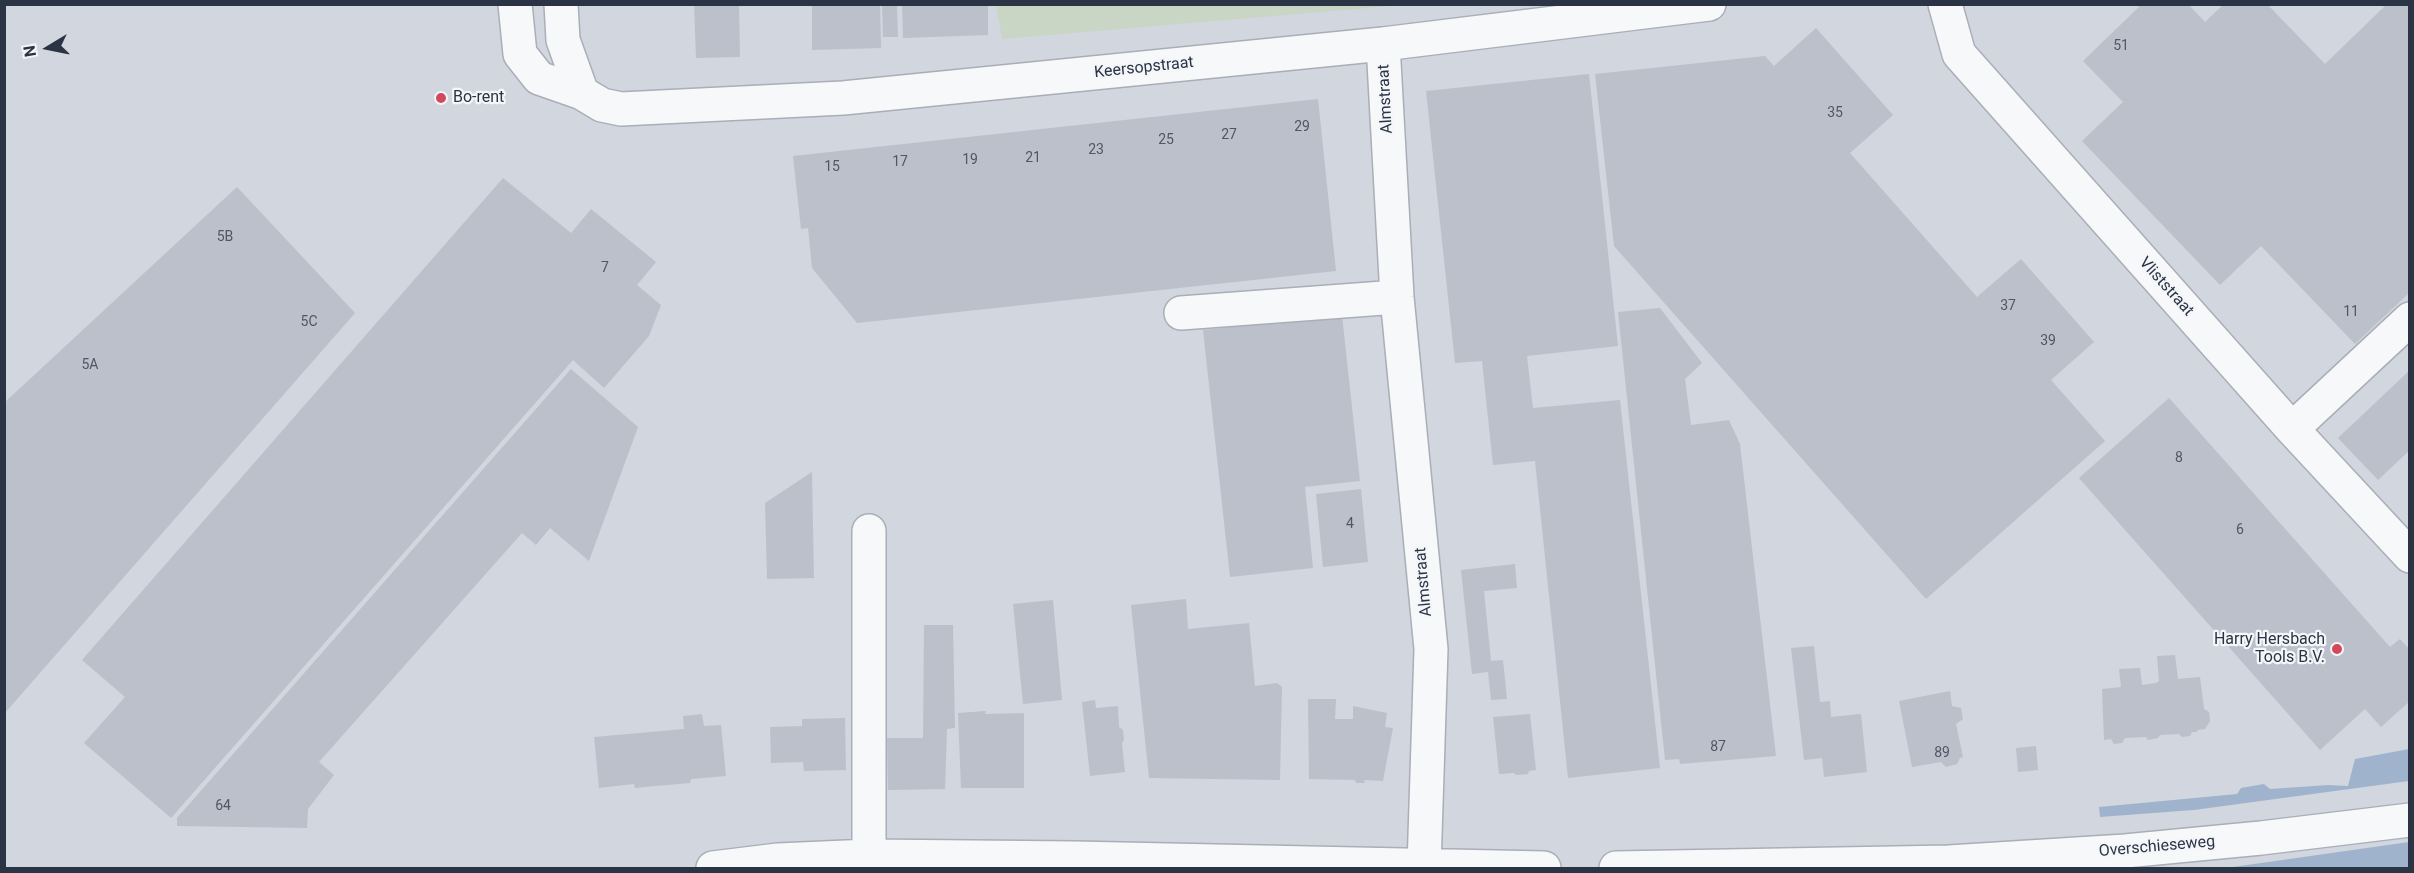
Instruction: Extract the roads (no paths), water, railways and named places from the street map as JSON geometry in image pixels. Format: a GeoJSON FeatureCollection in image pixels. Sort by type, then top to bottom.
{"type":"FeatureCollection","features":[{"type":"Feature","properties":{"kind":"street","name":"Keersopstraat"},"geometry":{"type":"LineString","coordinates":[[515,4],[520,54],[539,78],[582,93],[602,105],[621,109],[843,98],[1383,44],[1709,4]]}},
{"type":"Feature","properties":{"kind":"street"},"geometry":{"type":"LineString","coordinates":[[561,4],[563,40],[582,93]]}},
{"type":"Feature","properties":{"kind":"street","name":"Vliststraat"},"geometry":{"type":"LineString","coordinates":[[1944,4],[1959,54],[2292,429],[2409,556]]}},
{"type":"Feature","properties":{"kind":"street","name":"Almstraat"},"geometry":{"type":"LineString","coordinates":[[1383,44],[1397,297],[1431,649],[1424,867]]}},
{"type":"Feature","properties":{"kind":"street"},"geometry":{"type":"LineString","coordinates":[[1181,313],[1397,297]]}},
{"type":"Feature","properties":{"kind":"street"},"geometry":{"type":"LineString","coordinates":[[2292,429],[2409,319]]}},
{"type":"Feature","properties":{"kind":"street"},"geometry":{"type":"LineString","coordinates":[[869,531],[869,856]]}},
{"type":"Feature","properties":{"kind":"street","name":"Overschieseweg"},"geometry":{"type":"LineString","coordinates":[[1616,868],[1949,862],[2125,851],[2262,838],[2409,819]]}},
{"type":"Feature","properties":{"kind":"street"},"geometry":{"type":"LineString","coordinates":[[713,868],[778,860],[869,856],[1544,868]]}},
{"type":"Feature","properties":{"kind":"water"},"geometry":{"type":"Polygon","coordinates":[[[2409,749],[2409,781],[2194,810],[2100,817],[2099,807],[2237,794],[2241,788],[2264,784],[2270,789],[2348,786],[2355,759],[2409,749]]]}},
{"type":"Feature","properties":{"kind":"water"},"geometry":{"type":"Polygon","coordinates":[[[2409,842],[2409,868],[2226,868],[2409,842]]]}},
{"type":"Feature","properties":{"kind":"place","name":"Bo-rent"},"geometry":{"type":"Point","coordinates":[441,98]}},
{"type":"Feature","properties":{"kind":"place","name":"Harry Hersbach Tools B.V."},"geometry":{"type":"Point","coordinates":[2337,649]}}]}
